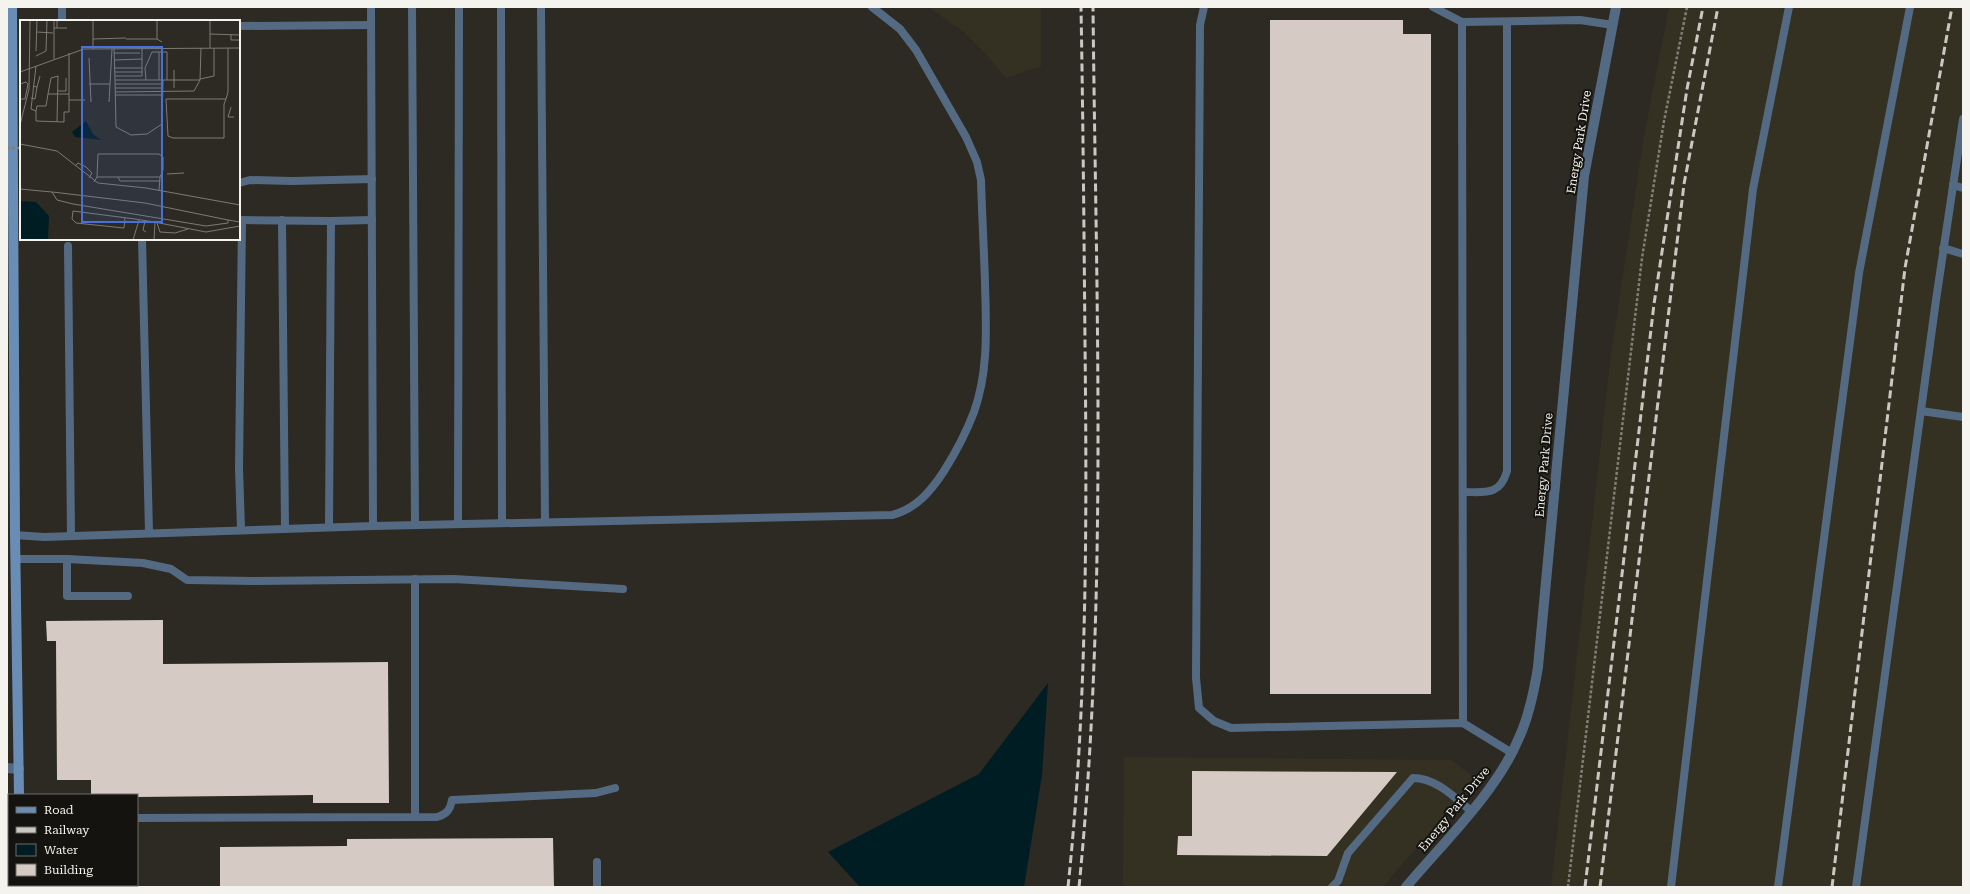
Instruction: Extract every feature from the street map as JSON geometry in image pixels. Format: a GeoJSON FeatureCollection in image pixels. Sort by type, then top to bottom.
{"type":"FeatureCollection","features":[{"type":"Feature","properties":{"kind":"main road"},"geometry":{"type":"LineString","coordinates":[[12,7],[18,220],[15,534],[19,794]]}},
{"type":"Feature","properties":{"kind":"street","name":"Energy Park Drive"},"geometry":{"type":"LineString","coordinates":[[1406,887],[1499,776],[1512,753],[1529,712],[1538,667],[1584,176],[1616,7]]}},
{"type":"Feature","properties":{"kind":"street"},"geometry":{"type":"LineString","coordinates":[[7,768],[18,769]]}},
{"type":"Feature","properties":{"kind":"lane"},"geometry":{"type":"LineString","coordinates":[[62,7],[62,20]]}},
{"type":"Feature","properties":{"kind":"lane"},"geometry":{"type":"LineString","coordinates":[[371,7],[373,526]]}},
{"type":"Feature","properties":{"kind":"lane"},"geometry":{"type":"LineString","coordinates":[[412,7],[415,525]]}},
{"type":"Feature","properties":{"kind":"lane"},"geometry":{"type":"LineString","coordinates":[[458,524],[459,7]]}},
{"type":"Feature","properties":{"kind":"lane"},"geometry":{"type":"LineString","coordinates":[[501,7],[502,523]]}},
{"type":"Feature","properties":{"kind":"lane"},"geometry":{"type":"LineString","coordinates":[[541,7],[545,522]]}},
{"type":"Feature","properties":{"kind":"lane"},"geometry":{"type":"LineString","coordinates":[[15,534],[44,537],[285,528],[892,515],[912,507],[924,497],[950,461],[965,435],[974,411],[985,358],[986,340],[981,180],[977,162],[966,137],[916,50],[900,30],[872,7]]}},
{"type":"Feature","properties":{"kind":"lane"},"geometry":{"type":"LineString","coordinates":[[1204,7],[1200,25],[1196,678],[1199,708],[1214,721],[1231,728],[1463,723],[1512,753]]}},
{"type":"Feature","properties":{"kind":"lane"},"geometry":{"type":"LineString","coordinates":[[1432,7],[1462,22],[1580,20],[1613,25]]}},
{"type":"Feature","properties":{"kind":"lane"},"geometry":{"type":"LineString","coordinates":[[1671,887],[1753,189],[1789,7]]}},
{"type":"Feature","properties":{"kind":"lane"},"geometry":{"type":"LineString","coordinates":[[1778,887],[1859,273],[1910,7]]}},
{"type":"Feature","properties":{"kind":"lane"},"geometry":{"type":"LineString","coordinates":[[1462,22],[1463,723]]}},
{"type":"Feature","properties":{"kind":"lane"},"geometry":{"type":"LineString","coordinates":[[1463,492],[1490,492],[1496,489],[1504,481],[1507,471],[1507,22]]}},
{"type":"Feature","properties":{"kind":"lane"},"geometry":{"type":"LineString","coordinates":[[240,26],[371,25]]}},
{"type":"Feature","properties":{"kind":"lane"},"geometry":{"type":"LineString","coordinates":[[1856,887],[1920,411],[1963,119]]}},
{"type":"Feature","properties":{"kind":"lane"},"geometry":{"type":"LineString","coordinates":[[240,183],[250,180],[292,181],[372,179]]}},
{"type":"Feature","properties":{"kind":"lane"},"geometry":{"type":"LineString","coordinates":[[1953,185],[1963,188]]}},
{"type":"Feature","properties":{"kind":"lane"},"geometry":{"type":"LineString","coordinates":[[240,220],[372,220]]}},
{"type":"Feature","properties":{"kind":"lane"},"geometry":{"type":"LineString","coordinates":[[282,220],[285,528]]}},
{"type":"Feature","properties":{"kind":"lane"},"geometry":{"type":"LineString","coordinates":[[329,527],[331,221]]}},
{"type":"Feature","properties":{"kind":"lane"},"geometry":{"type":"LineString","coordinates":[[142,240],[149,533]]}},
{"type":"Feature","properties":{"kind":"lane"},"geometry":{"type":"LineString","coordinates":[[240,240],[239,468],[241,530]]}},
{"type":"Feature","properties":{"kind":"lane"},"geometry":{"type":"LineString","coordinates":[[68,246],[72,536]]}},
{"type":"Feature","properties":{"kind":"lane"},"geometry":{"type":"LineString","coordinates":[[1943,248],[1963,254]]}},
{"type":"Feature","properties":{"kind":"lane"},"geometry":{"type":"LineString","coordinates":[[1920,411],[1963,417]]}},
{"type":"Feature","properties":{"kind":"lane"},"geometry":{"type":"LineString","coordinates":[[16,559],[67,559],[143,563],[171,569],[187,580],[254,582],[454,579],[623,589]]}},
{"type":"Feature","properties":{"kind":"lane"},"geometry":{"type":"LineString","coordinates":[[67,559],[67,596],[128,596]]}},
{"type":"Feature","properties":{"kind":"lane"},"geometry":{"type":"LineString","coordinates":[[415,579],[415,817]]}},
{"type":"Feature","properties":{"kind":"lane"},"geometry":{"type":"LineString","coordinates":[[1332,887],[1338,881],[1348,854],[1413,778],[1421,778],[1431,781],[1450,793],[1471,811]]}},
{"type":"Feature","properties":{"kind":"lane"},"geometry":{"type":"LineString","coordinates":[[138,818],[437,817],[445,814],[450,808],[452,800],[596,793],[615,788]]}},
{"type":"Feature","properties":{"kind":"lane"},"geometry":{"type":"LineString","coordinates":[[597,862],[597,887]]}},
{"type":"Feature","properties":{"kind":"path"},"geometry":{"type":"LineString","coordinates":[[1568,887],[1642,258],[1664,121],[1687,7]]}},
{"type":"Feature","properties":{"kind":"path"},"geometry":{"type":"LineString","coordinates":[[7,148],[20,148]]}},
{"type":"Feature","properties":{"kind":"shaded area"},"geometry":{"type":"Polygon","coordinates":[[[928,7],[1041,7],[1041,66],[1006,78],[985,53],[964,32],[928,7]]]}},
{"type":"Feature","properties":{"kind":"shaded area"},"geometry":{"type":"Polygon","coordinates":[[[1669,7],[1963,7],[1963,887],[1551,887],[1611,354],[1644,136],[1669,7]]]}},
{"type":"Feature","properties":{"kind":"shaded area"},"geometry":{"type":"Polygon","coordinates":[[[1124,757],[1452,760],[1475,779],[1383,887],[1127,887],[1123,884],[1124,757]]]}},
{"type":"Feature","properties":{"kind":"water"},"geometry":{"type":"Polygon","coordinates":[[[1048,683],[1042,775],[1024,887],[860,887],[828,852],[979,774],[1048,683]]]}},
{"type":"Feature","properties":{"kind":"building"},"geometry":{"type":"Polygon","coordinates":[[[1270,20],[1403,20],[1403,34],[1431,34],[1431,694],[1270,694],[1270,20]]]}},
{"type":"Feature","properties":{"kind":"building"},"geometry":{"type":"Polygon","coordinates":[[[163,620],[163,664],[388,662],[389,803],[313,803],[313,795],[138,797],[138,794],[91,794],[91,780],[57,780],[56,641],[47,641],[46,621],[163,620]]]}},
{"type":"Feature","properties":{"kind":"building"},"geometry":{"type":"Polygon","coordinates":[[[1192,771],[1397,772],[1327,856],[1177,855],[1178,836],[1192,836],[1192,771]]]}},
{"type":"Feature","properties":{"kind":"building"},"geometry":{"type":"Polygon","coordinates":[[[553,838],[554,887],[220,887],[220,847],[347,846],[347,839],[553,838]]]}},
{"type":"Feature","properties":{"kind":"railway"},"geometry":{"type":"LineString","coordinates":[[1068,887],[1079,751],[1086,547],[1086,411],[1081,7]]}},
{"type":"Feature","properties":{"kind":"railway"},"geometry":{"type":"LineString","coordinates":[[1079,887],[1088,777],[1094,668],[1097,557],[1098,337],[1093,7]]}},
{"type":"Feature","properties":{"kind":"railway"},"geometry":{"type":"LineString","coordinates":[[1585,887],[1654,304],[1687,89],[1703,7]]}},
{"type":"Feature","properties":{"kind":"railway"},"geometry":{"type":"LineString","coordinates":[[1600,887],[1684,184],[1718,7]]}},
{"type":"Feature","properties":{"kind":"railway"},"geometry":{"type":"LineString","coordinates":[[1832,887],[1905,268],[1952,7]]}}]}
